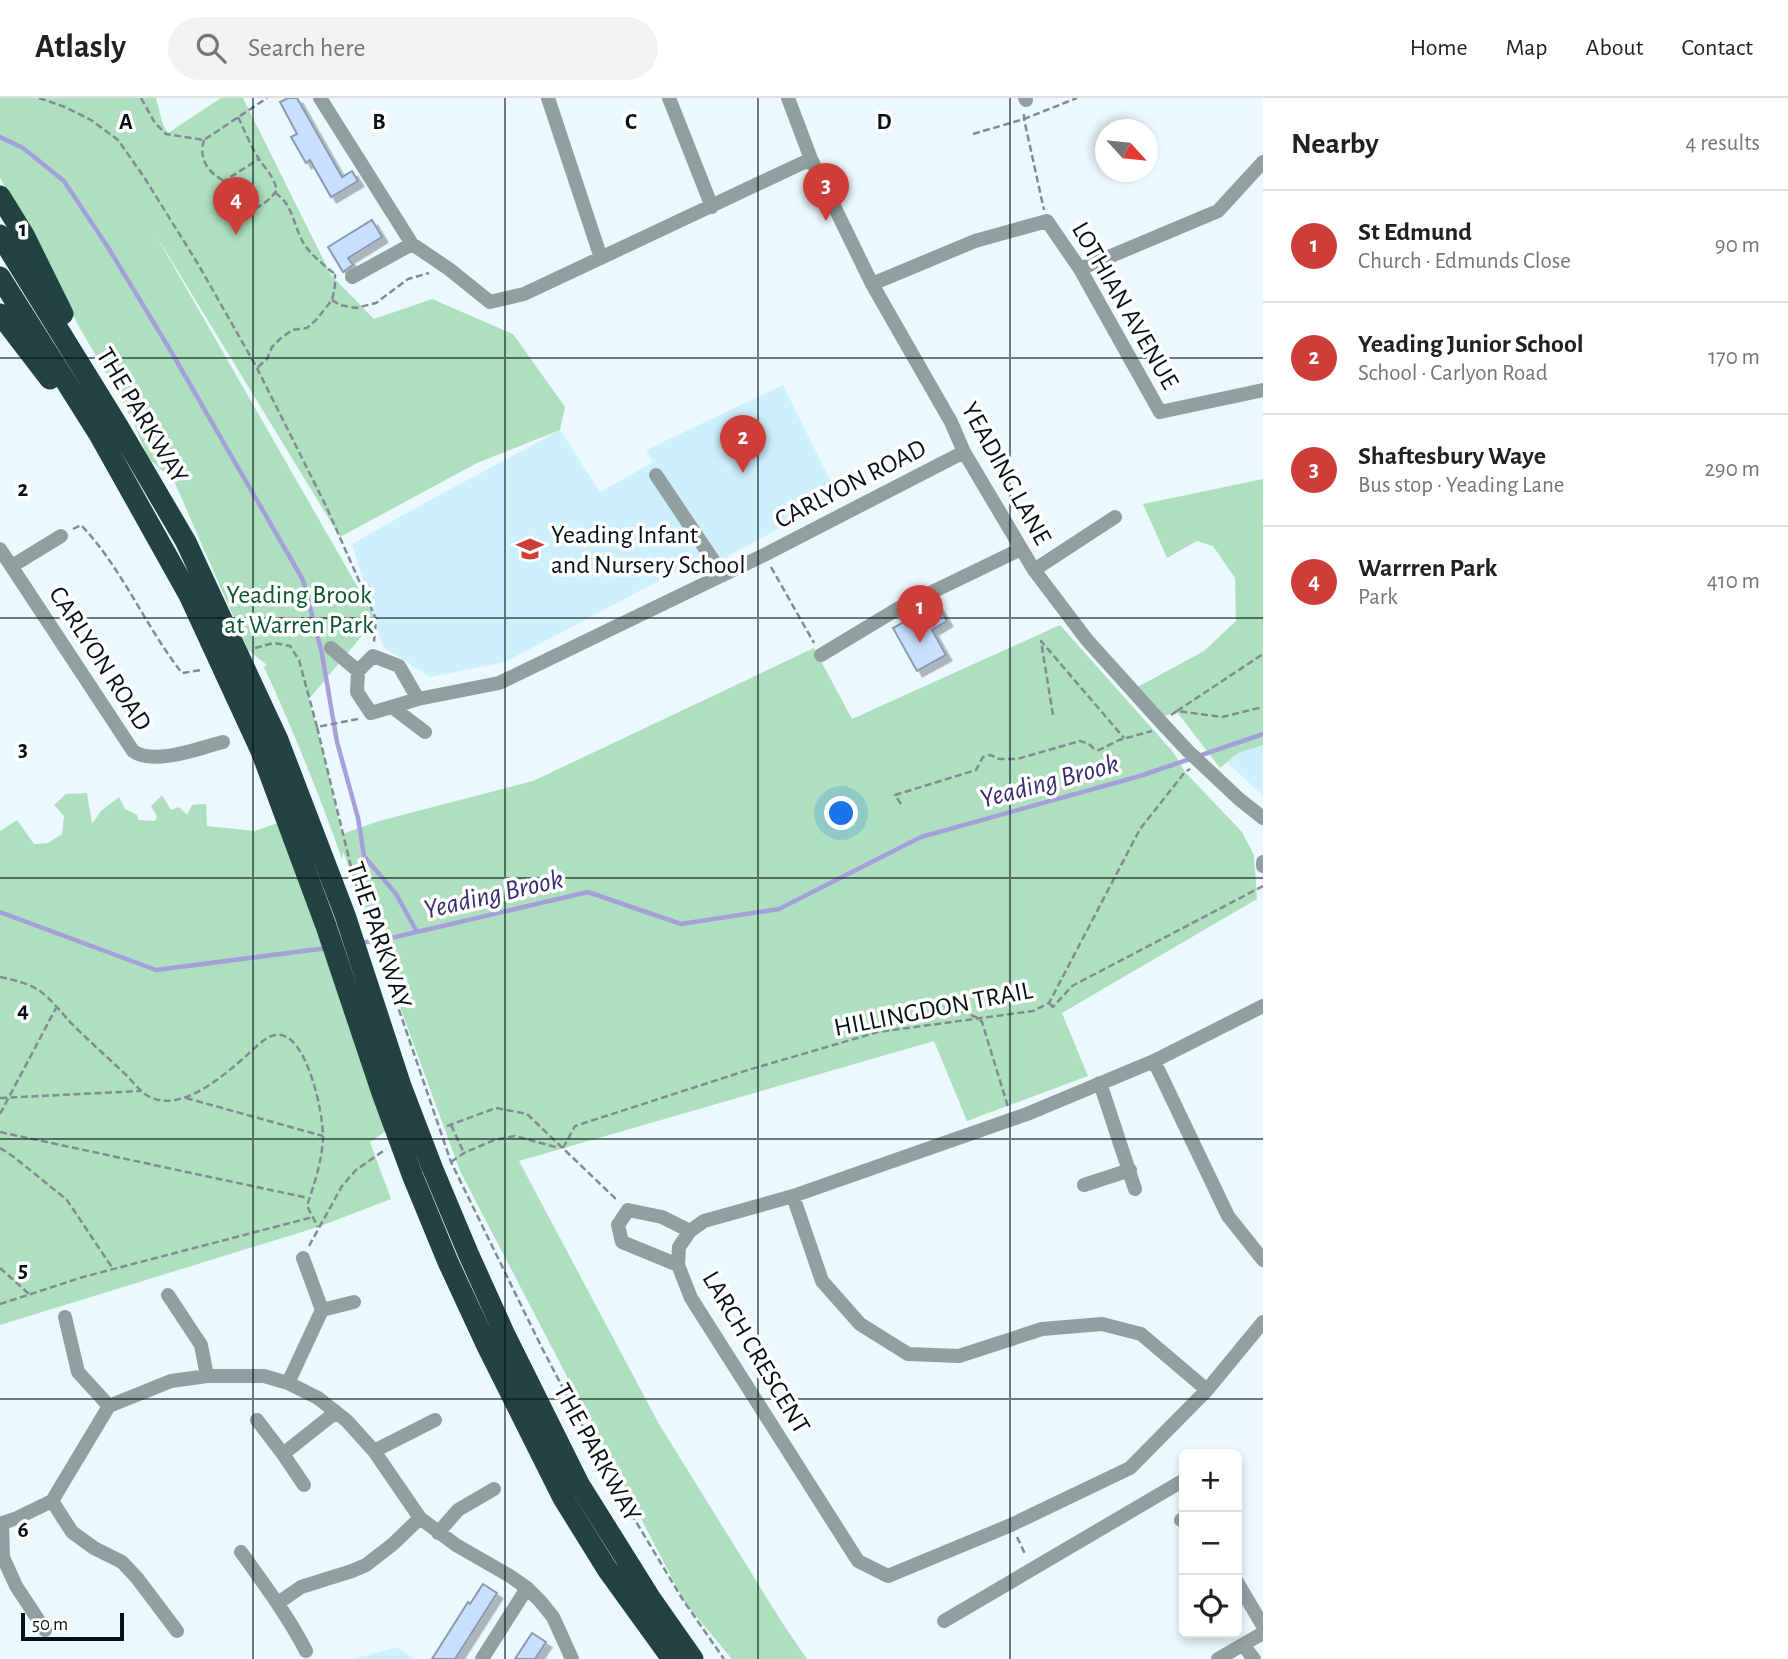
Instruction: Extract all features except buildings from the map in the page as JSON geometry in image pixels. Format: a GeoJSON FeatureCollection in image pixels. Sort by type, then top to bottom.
{"type":"FeatureCollection","features":[{"type":"Feature","properties":{"kind":"highway"},"geometry":{"type":"LineString","coordinates":[[0,196],[24,235],[109,431]]}},
{"type":"Feature","properties":{"kind":"highway","name":"THE PARKWAY"},"geometry":{"type":"LineString","coordinates":[[0,236],[109,431],[195,607],[261,751],[326,926],[413,1177],[487,1346],[563,1498],[607,1569],[672,1659]]}},
{"type":"Feature","properties":{"kind":"highway","name":"THE PARKWAY"},"geometry":{"type":"LineString","coordinates":[[0,277],[186,542],[355,913],[364,970],[401,1086],[432,1167],[505,1335],[579,1484],[651,1599],[693,1659]]}},
{"type":"Feature","properties":{"kind":"highway"},"geometry":{"type":"LineString","coordinates":[[0,314],[52,382],[109,431]]}},
{"type":"Feature","properties":{"kind":"street"},"geometry":{"type":"LineString","coordinates":[[320,98],[412,244],[449,268],[490,302],[524,294],[811,159]]}},
{"type":"Feature","properties":{"kind":"street"},"geometry":{"type":"LineString","coordinates":[[548,98],[601,258]]}},
{"type":"Feature","properties":{"kind":"street"},"geometry":{"type":"LineString","coordinates":[[669,98],[712,206]]}},
{"type":"Feature","properties":{"kind":"street","name":"YEADING LANE"},"geometry":{"type":"LineString","coordinates":[[788,98],[811,159],[872,284],[951,422],[964,452],[1034,570],[1087,640],[1163,725],[1239,799],[1263,818]]}},
{"type":"Feature","properties":{"kind":"street"},"geometry":{"type":"LineString","coordinates":[[1080,269],[1218,211],[1263,162]]}},
{"type":"Feature","properties":{"kind":"street","name":"LOTHIAN AVENUE"},"geometry":{"type":"LineString","coordinates":[[872,284],[975,241],[1047,221],[1080,269],[1160,412],[1263,390]]}},
{"type":"Feature","properties":{"kind":"street"},"geometry":{"type":"LineString","coordinates":[[352,277],[412,244]]}},
{"type":"Feature","properties":{"kind":"street","name":"CARLYON ROAD"},"geometry":{"type":"LineString","coordinates":[[358,671],[357,692],[371,713],[418,699],[499,682],[764,555],[964,452]]}},
{"type":"Feature","properties":{"kind":"street"},"geometry":{"type":"LineString","coordinates":[[656,475],[723,575]]}},
{"type":"Feature","properties":{"kind":"street"},"geometry":{"type":"LineString","coordinates":[[1034,570],[1115,517]]}},
{"type":"Feature","properties":{"kind":"street"},"geometry":{"type":"LineString","coordinates":[[12,566],[61,536]]}},
{"type":"Feature","properties":{"kind":"street","name":"CARLYON ROAD"},"geometry":{"type":"LineString","coordinates":[[0,548],[133,751],[142,756],[157,758],[223,743]]}},
{"type":"Feature","properties":{"kind":"street"},"geometry":{"type":"LineString","coordinates":[[821,655],[899,608],[1021,548]]}},
{"type":"Feature","properties":{"kind":"street"},"geometry":{"type":"LineString","coordinates":[[331,648],[358,671],[373,656],[399,666],[418,699]]}},
{"type":"Feature","properties":{"kind":"street"},"geometry":{"type":"LineString","coordinates":[[391,707],[425,732]]}},
{"type":"Feature","properties":{"kind":"street"},"geometry":{"type":"LineString","coordinates":[[678,1265],[622,1242],[618,1225],[628,1210],[662,1217],[690,1231],[704,1222],[793,1196],[1013,1120],[1154,1061],[1263,1006]]}},
{"type":"Feature","properties":{"kind":"street"},"geometry":{"type":"LineString","coordinates":[[1154,1061],[1228,1216],[1263,1260]]}},
{"type":"Feature","properties":{"kind":"street"},"geometry":{"type":"LineString","coordinates":[[1100,1083],[1135,1189]]}},
{"type":"Feature","properties":{"kind":"street"},"geometry":{"type":"LineString","coordinates":[[1084,1185],[1130,1170]]}},
{"type":"Feature","properties":{"kind":"street"},"geometry":{"type":"LineString","coordinates":[[793,1196],[822,1281],[860,1324],[908,1354],[959,1356],[1042,1329],[1102,1324],[1141,1334],[1207,1390]]}},
{"type":"Feature","properties":{"kind":"street","name":"LARCH CRESCENT"},"geometry":{"type":"LineString","coordinates":[[690,1231],[679,1247],[678,1265],[691,1298],[858,1560],[888,1576],[1010,1525],[1130,1468],[1207,1390],[1263,1322]]}},
{"type":"Feature","properties":{"kind":"street"},"geometry":{"type":"LineString","coordinates":[[288,1383],[321,1310],[303,1258]]}},
{"type":"Feature","properties":{"kind":"street"},"geometry":{"type":"LineString","coordinates":[[168,1295],[201,1345],[207,1376]]}},
{"type":"Feature","properties":{"kind":"street"},"geometry":{"type":"LineString","coordinates":[[321,1310],[354,1302]]}},
{"type":"Feature","properties":{"kind":"street"},"geometry":{"type":"LineString","coordinates":[[65,1317],[78,1372],[109,1406]]}},
{"type":"Feature","properties":{"kind":"street"},"geometry":{"type":"LineString","coordinates":[[45,1629],[16,1586],[3,1557],[1,1524],[52,1501],[109,1406],[171,1381],[207,1376],[264,1376],[288,1383],[318,1398],[347,1421],[374,1451],[420,1518],[456,1545],[510,1576],[540,1601],[553,1617],[572,1659]]}},
{"type":"Feature","properties":{"kind":"street"},"geometry":{"type":"LineString","coordinates":[[283,1454],[336,1412]]}},
{"type":"Feature","properties":{"kind":"street"},"geometry":{"type":"LineString","coordinates":[[257,1420],[304,1485]]}},
{"type":"Feature","properties":{"kind":"street"},"geometry":{"type":"LineString","coordinates":[[374,1451],[435,1420]]}},
{"type":"Feature","properties":{"kind":"street"},"geometry":{"type":"LineString","coordinates":[[944,1621],[1179,1483]]}},
{"type":"Feature","properties":{"kind":"street"},"geometry":{"type":"LineString","coordinates":[[438,1533],[458,1510],[494,1489]]}},
{"type":"Feature","properties":{"kind":"street"},"geometry":{"type":"LineString","coordinates":[[52,1501],[72,1532],[94,1548],[122,1562],[177,1631]]}},
{"type":"Feature","properties":{"kind":"street"},"geometry":{"type":"LineString","coordinates":[[278,1603],[301,1587],[352,1572],[366,1565],[420,1518]]}},
{"type":"Feature","properties":{"kind":"street"},"geometry":{"type":"LineString","coordinates":[[242,1552],[278,1603],[306,1651]]}},
{"type":"Feature","properties":{"kind":"street"},"geometry":{"type":"LineString","coordinates":[[482,1659],[527,1588]]}},
{"type":"Feature","properties":{"kind":"street"},"geometry":{"type":"LineString","coordinates":[[1242,1590],[1263,1626]]}},
{"type":"Feature","properties":{"kind":"street"},"geometry":{"type":"LineString","coordinates":[[500,1632],[514,1640]]}},
{"type":"Feature","properties":{"kind":"street"},"geometry":{"type":"LineString","coordinates":[[1217,1659],[1263,1633]]}},
{"type":"Feature","properties":{"kind":"street"},"geometry":{"type":"LineString","coordinates":[[1243,1645],[1254,1659]]}},
{"type":"Feature","properties":{"kind":"path"},"geometry":{"type":"LineString","coordinates":[[39,98],[90,120],[118,140],[198,264],[257,368],[326,506],[376,619],[373,656]]}},
{"type":"Feature","properties":{"kind":"path"},"geometry":{"type":"LineString","coordinates":[[141,98],[155,123],[166,134],[204,140]]}},
{"type":"Feature","properties":{"kind":"path"},"geometry":{"type":"LineString","coordinates":[[238,117],[259,159],[268,168],[277,190],[256,209],[246,210],[236,206],[229,198],[224,181],[210,173],[202,148],[204,140],[238,117],[267,98]]}},
{"type":"Feature","properties":{"kind":"path"},"geometry":{"type":"LineString","coordinates":[[972,134],[1024,119],[1077,98]]}},
{"type":"Feature","properties":{"kind":"path"},"geometry":{"type":"LineString","coordinates":[[1025,99],[1024,119],[1047,221]]}},
{"type":"Feature","properties":{"kind":"path"},"geometry":{"type":"LineString","coordinates":[[224,181],[259,159]]}},
{"type":"Feature","properties":{"kind":"path"},"geometry":{"type":"LineString","coordinates":[[275,193],[282,197],[289,208],[305,246],[335,274],[352,277]]}},
{"type":"Feature","properties":{"kind":"path"},"geometry":{"type":"LineString","coordinates":[[332,300],[340,305],[356,308],[376,303],[408,279],[449,268]]}},
{"type":"Feature","properties":{"kind":"path"},"geometry":{"type":"LineString","coordinates":[[257,368],[267,359],[272,347],[280,339],[292,330],[307,328],[316,320],[332,300],[335,274]]}},
{"type":"Feature","properties":{"kind":"path"},"geometry":{"type":"LineString","coordinates":[[61,536],[81,525],[97,542],[182,673],[202,670]]}},
{"type":"Feature","properties":{"kind":"path"},"geometry":{"type":"LineString","coordinates":[[764,555],[821,655]]}},
{"type":"Feature","properties":{"kind":"path"},"geometry":{"type":"LineString","coordinates":[[1053,715],[1041,641],[1125,738]]}},
{"type":"Feature","properties":{"kind":"path"},"geometry":{"type":"LineString","coordinates":[[248,650],[274,643],[290,646],[299,660],[341,830],[355,913],[386,972],[451,1162],[542,1348],[611,1480],[683,1600],[724,1659]]}},
{"type":"Feature","properties":{"kind":"path"},"geometry":{"type":"LineString","coordinates":[[901,804],[895,795],[976,770],[984,757],[990,755],[999,759],[1017,760],[1080,741],[1099,750],[1163,725],[1177,712],[1263,654]]}},
{"type":"Feature","properties":{"kind":"path"},"geometry":{"type":"LineString","coordinates":[[1177,712],[1222,717],[1263,707]]}},
{"type":"Feature","properties":{"kind":"path"},"geometry":{"type":"LineString","coordinates":[[317,727],[342,722]]}},
{"type":"Feature","properties":{"kind":"path","name":"HILLINGDON TRAIL"},"geometry":{"type":"LineString","coordinates":[[563,1149],[575,1126],[748,1070],[878,1032],[1032,1011],[1049,1003],[1140,829],[1185,772],[1200,762]]}},
{"type":"Feature","properties":{"kind":"path"},"geometry":{"type":"LineString","coordinates":[[1049,1003],[1053,1007],[1072,986],[1263,886]]}},
{"type":"Feature","properties":{"kind":"path"},"geometry":{"type":"LineString","coordinates":[[0,977],[27,984],[42,992],[140,1091],[163,1101],[186,1098],[224,1076],[262,1042],[275,1035],[283,1035],[299,1047],[305,1058],[322,1115],[321,1158],[307,1206],[318,1227]]}},
{"type":"Feature","properties":{"kind":"path"},"geometry":{"type":"LineString","coordinates":[[0,1114],[56,1007]]}},
{"type":"Feature","properties":{"kind":"path"},"geometry":{"type":"LineString","coordinates":[[961,1011],[982,1022],[1013,1120]]}},
{"type":"Feature","properties":{"kind":"path"},"geometry":{"type":"LineString","coordinates":[[0,1098],[140,1091]]}},
{"type":"Feature","properties":{"kind":"path"},"geometry":{"type":"LineString","coordinates":[[186,1098],[323,1136]]}},
{"type":"Feature","properties":{"kind":"path"},"geometry":{"type":"LineString","coordinates":[[464,1153],[449,1126],[496,1108],[527,1114],[628,1210]]}},
{"type":"Feature","properties":{"kind":"path"},"geometry":{"type":"LineString","coordinates":[[0,1132],[310,1198]]}},
{"type":"Feature","properties":{"kind":"path"},"geometry":{"type":"LineString","coordinates":[[451,1162],[494,1140],[515,1136],[563,1149]]}},
{"type":"Feature","properties":{"kind":"path"},"geometry":{"type":"LineString","coordinates":[[303,1258],[342,1186],[356,1170],[389,1147]]}},
{"type":"Feature","properties":{"kind":"path"},"geometry":{"type":"LineString","coordinates":[[0,1148],[66,1200],[113,1269]]}},
{"type":"Feature","properties":{"kind":"path"},"geometry":{"type":"LineString","coordinates":[[0,1304],[83,1277],[313,1217]]}},
{"type":"Feature","properties":{"kind":"path"},"geometry":{"type":"LineString","coordinates":[[0,1268],[30,1295]]}},
{"type":"Feature","properties":{"kind":"path"},"geometry":{"type":"LineString","coordinates":[[1010,1525],[1033,1568]]}},
{"type":"Feature","properties":{"kind":"shaded area","name":"Yeading Infant and Nursery School"},"geometry":{"type":"Polygon","coordinates":[[[783,385],[838,496],[716,563],[710,554],[505,662],[430,677],[383,647],[352,544],[560,430],[600,492],[653,462],[646,450],[783,385]]]}},
{"type":"Feature","properties":{"kind":"shaded area"},"geometry":{"type":"Polygon","coordinates":[[[1263,745],[1263,796],[1227,762],[1238,752],[1263,745]]]}},
{"type":"Feature","properties":{"kind":"shaded area"},"geometry":{"type":"Polygon","coordinates":[[[397,1647],[415,1659],[354,1659],[360,1657],[397,1647]]]}},
{"type":"Feature","properties":{"kind":"green space","name":"Yeading Brook at Warren Park"},"geometry":{"type":"Polygon","coordinates":[[[0,98],[156,98],[163,125],[168,133],[221,98],[243,98],[331,275],[374,319],[432,299],[513,334],[565,407],[560,430],[477,463],[340,537],[154,232],[376,619],[309,699],[342,834],[379,821],[533,781],[814,648],[852,719],[1060,625],[1173,752],[1185,772],[1242,832],[1254,855],[1257,899],[1062,1013],[1088,1076],[967,1121],[934,1041],[519,1161],[659,1424],[807,1659],[732,1659],[685,1603],[460,1171],[343,851],[342,859],[305,762],[264,667],[267,665],[248,650],[174,481],[148,458],[123,402],[82,332],[0,178],[0,98]]]}},
{"type":"Feature","properties":{"kind":"green space"},"geometry":{"type":"Polygon","coordinates":[[[1263,479],[1263,745],[1238,753],[1220,768],[1177,712],[1161,717],[1132,690],[1204,651],[1236,621],[1235,578],[1213,546],[1197,541],[1167,558],[1143,504],[1263,479]]]}},
{"type":"Feature","properties":{"kind":"green space"},"geometry":{"type":"Polygon","coordinates":[[[87,793],[92,824],[101,811],[119,797],[125,809],[137,815],[139,820],[155,821],[157,817],[151,806],[162,795],[171,810],[179,807],[187,815],[192,805],[206,804],[207,826],[255,831],[283,821],[386,1131],[370,1142],[391,1199],[318,1227],[0,1325],[0,831],[17,820],[34,844],[48,843],[62,834],[64,816],[54,805],[66,794],[87,793]]]}},
{"type":"Feature","properties":{"kind":"waterway"},"geometry":{"type":"LineString","coordinates":[[0,137],[23,148],[64,181],[169,348],[303,580],[322,654],[337,742],[358,818],[364,856],[396,894],[417,932]]}},
{"type":"Feature","properties":{"kind":"waterway","name":"Yeading Brook"},"geometry":{"type":"LineString","coordinates":[[360,943],[588,892],[681,924],[779,909],[921,837],[1140,776],[1263,734]]}},
{"type":"Feature","properties":{"kind":"waterway","name":"Yeading Brook"},"geometry":{"type":"LineString","coordinates":[[0,912],[156,970],[327,948]]}},
{"type":"Feature","properties":{"kind":"place","name":"Shaftesbury Waye"},"geometry":{"type":"Point","coordinates":[826,221]}},
{"type":"Feature","properties":{"kind":"place","name":"Warrren Park"},"geometry":{"type":"Point","coordinates":[236,235]}},
{"type":"Feature","properties":{"kind":"place","name":"Yeading Junior School"},"geometry":{"type":"Point","coordinates":[743,473]}},
{"type":"Feature","properties":{"kind":"place","name":"Yeading Infant and Nursery School"},"geometry":{"type":"Point","coordinates":[530,549]}},
{"type":"Feature","properties":{"kind":"place","name":"St Edmund"},"geometry":{"type":"Point","coordinates":[920,643]}}]}
